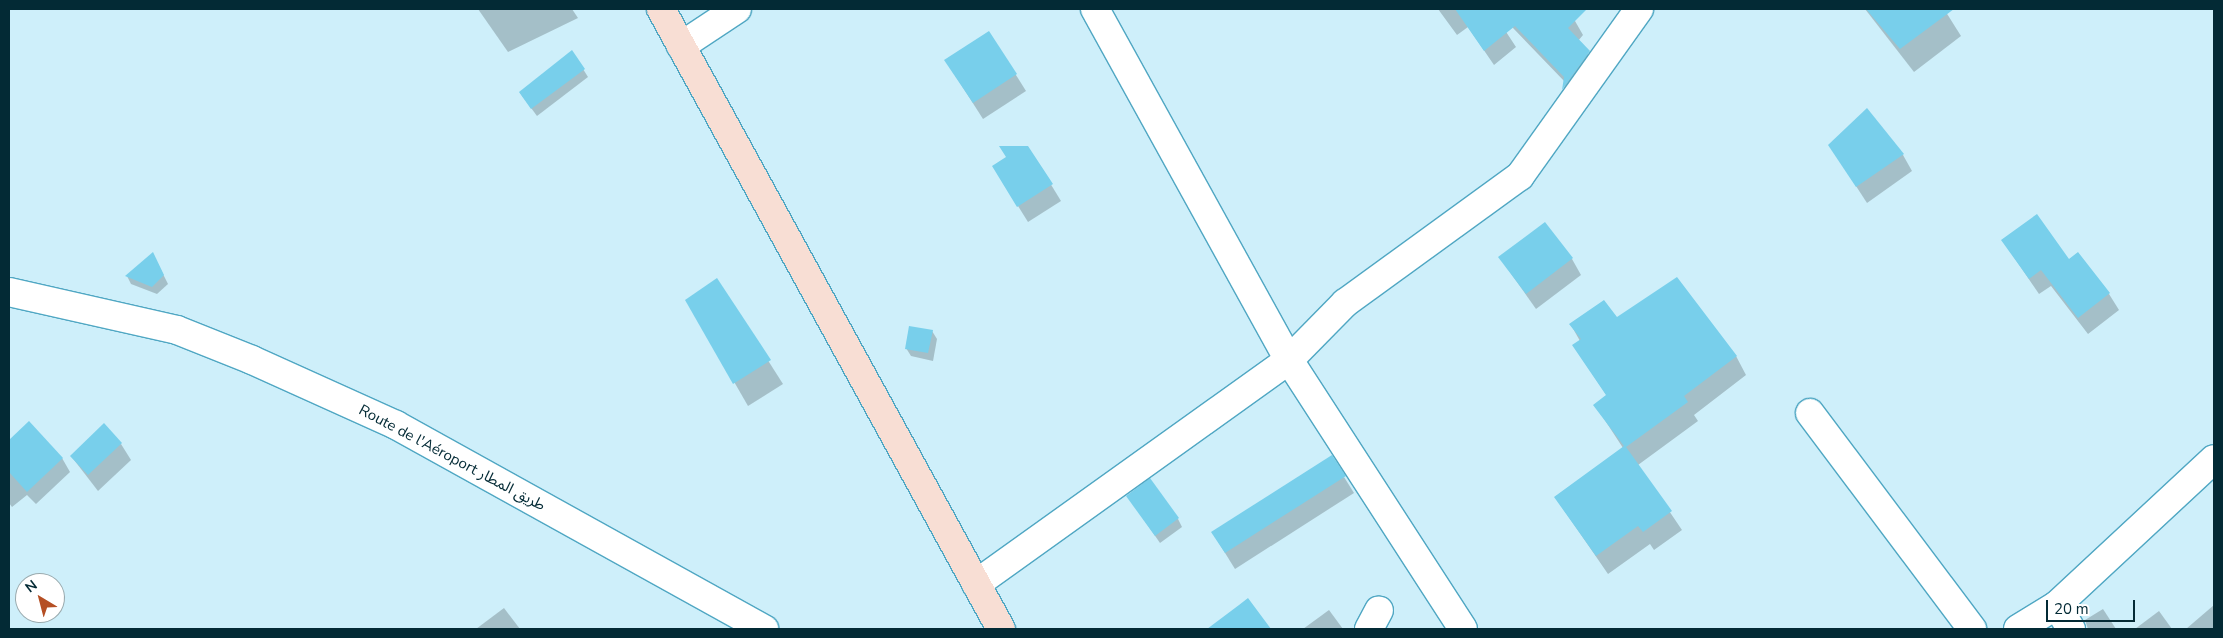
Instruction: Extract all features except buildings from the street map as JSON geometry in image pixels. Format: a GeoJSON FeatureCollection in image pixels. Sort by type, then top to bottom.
{"type":"FeatureCollection","features":[{"type":"Feature","properties":{"kind":"main road"},"geometry":{"type":"LineString","coordinates":[[661,9],[1001,629]]}},
{"type":"Feature","properties":{"kind":"street"},"geometry":{"type":"LineString","coordinates":[[680,46],[737,9]]}},
{"type":"Feature","properties":{"kind":"street"},"geometry":{"type":"LineString","coordinates":[[1095,9],[1289,360],[1463,629]]}},
{"type":"Feature","properties":{"kind":"street"},"geometry":{"type":"LineString","coordinates":[[976,584],[1289,360],[1345,303],[1520,176],[1639,9]]}},
{"type":"Feature","properties":{"kind":"street","name":"Route de l'Aéroport طريق المطار"},"geometry":{"type":"LineString","coordinates":[[9,292],[177,330],[252,360],[396,425],[764,629]]}},
{"type":"Feature","properties":{"kind":"street"},"geometry":{"type":"LineString","coordinates":[[1810,414],[1972,629]]}},
{"type":"Feature","properties":{"kind":"street"},"geometry":{"type":"LineString","coordinates":[[2018,629],[2057,605],[2214,459]]}},
{"type":"Feature","properties":{"kind":"street"},"geometry":{"type":"LineString","coordinates":[[2057,605],[2071,629]]}}]}
